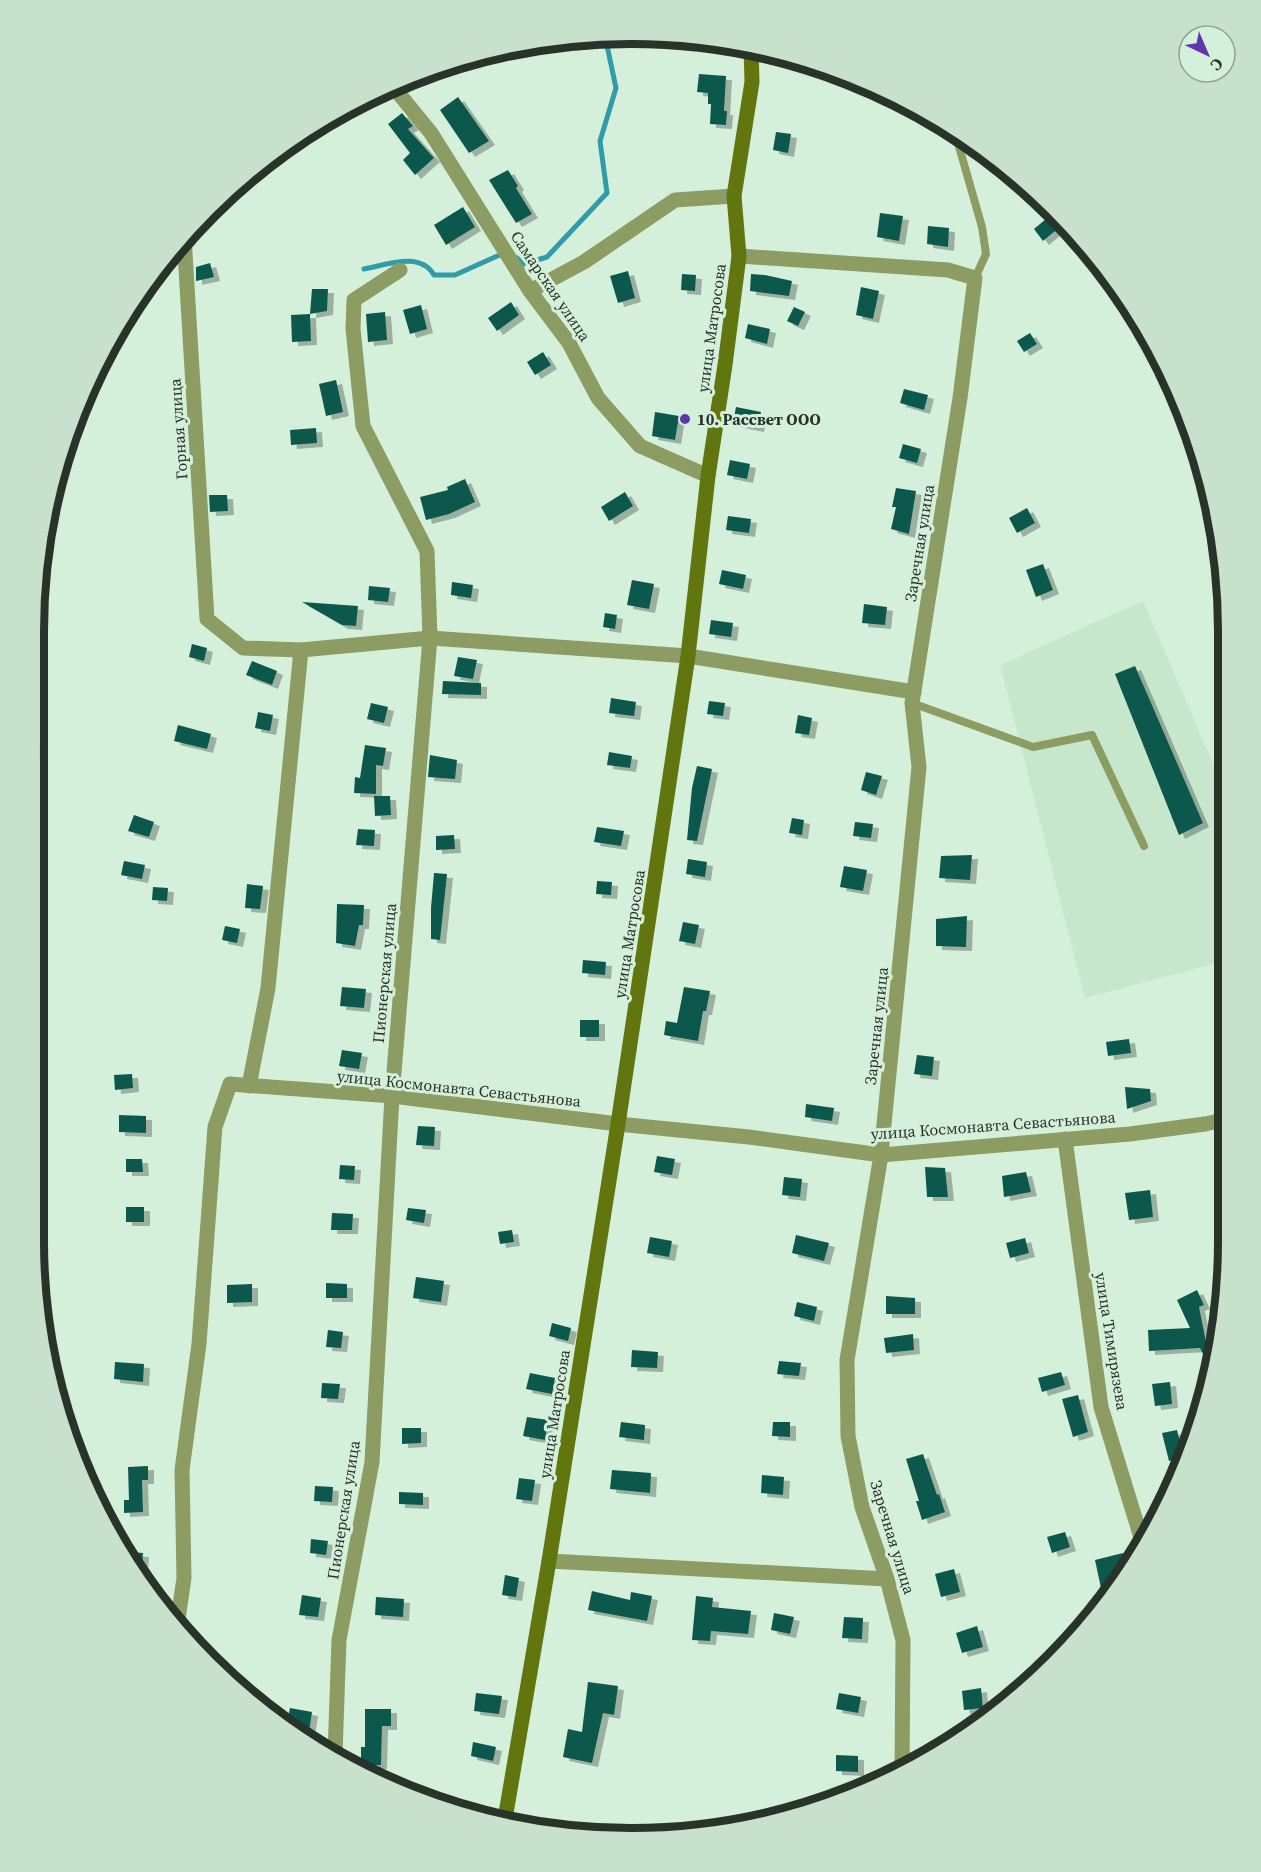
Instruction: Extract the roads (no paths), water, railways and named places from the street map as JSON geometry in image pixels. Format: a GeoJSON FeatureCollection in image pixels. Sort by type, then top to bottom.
{"type":"FeatureCollection","features":[{"type":"Feature","properties":{"kind":"main road","name":"улица Матросова"},"geometry":{"type":"LineString","coordinates":[[506,1815],[549,1561],[618,1124],[688,656],[708,476],[739,256],[734,196],[752,82],[751,57]]}},
{"type":"Feature","properties":{"kind":"street","name":"Самарская улица"},"geometry":{"type":"LineString","coordinates":[[397,92],[430,133],[530,291],[569,343],[598,398],[639,446],[708,476]]}},
{"type":"Feature","properties":{"kind":"street"},"geometry":{"type":"LineString","coordinates":[[530,291],[584,262],[675,200],[734,196]]}},
{"type":"Feature","properties":{"kind":"street","name":"Горная улица"},"geometry":{"type":"LineString","coordinates":[[185,248],[207,620],[243,648],[301,650]]}},
{"type":"Feature","properties":{"kind":"street"},"geometry":{"type":"LineString","coordinates":[[739,256],[948,270],[975,278]]}},
{"type":"Feature","properties":{"kind":"street","name":"Пионерская улица"},"geometry":{"type":"LineString","coordinates":[[335,1749],[339,1640],[372,1462],[392,1096],[430,638],[427,551],[363,426],[353,329],[354,300],[400,270]]}},
{"type":"Feature","properties":{"kind":"street","name":"Заречная улица"},"geometry":{"type":"LineString","coordinates":[[902,1762],[903,1640],[887,1579],[860,1497],[848,1436],[847,1360],[881,1155],[920,767],[913,697],[960,398],[975,278]]}},
{"type":"Feature","properties":{"kind":"street"},"geometry":{"type":"LineString","coordinates":[[249,1086],[268,988],[301,650],[430,638],[688,656],[913,697]]}},
{"type":"Feature","properties":{"kind":"street","name":"улица Космонавта Севастьянова"},"geometry":{"type":"LineString","coordinates":[[178,1616],[184,1578],[182,1470],[199,1344],[215,1127],[230,1084],[392,1096],[618,1124],[749,1137],[881,1155],[1130,1134],[1218,1121]]}},
{"type":"Feature","properties":{"kind":"street","name":"улица Тимирязева"},"geometry":{"type":"LineString","coordinates":[[1065,1139],[1101,1407],[1140,1534]]}},
{"type":"Feature","properties":{"kind":"street"},"geometry":{"type":"LineString","coordinates":[[549,1561],[887,1579]]}},
{"type":"Feature","properties":{"kind":"lane","name":"Заречная улица"},"geometry":{"type":"LineString","coordinates":[[958,143],[982,227],[986,254],[975,278]]}},
{"type":"Feature","properties":{"kind":"lane"},"geometry":{"type":"LineString","coordinates":[[913,697],[1033,747],[1092,735],[1144,846]]}},
{"type":"Feature","properties":{"kind":"waterway"},"geometry":{"type":"LineString","coordinates":[[517,258],[523,264],[547,257],[607,193],[600,141],[616,88],[607,45]]}},
{"type":"Feature","properties":{"kind":"waterway"},"geometry":{"type":"LineString","coordinates":[[364,269],[392,263],[412,262],[420,263],[434,275],[455,275],[504,253]]}},
{"type":"Feature","properties":{"kind":"place","name":"10. Рассвет ООО"},"geometry":{"type":"Point","coordinates":[685,419]}}]}
